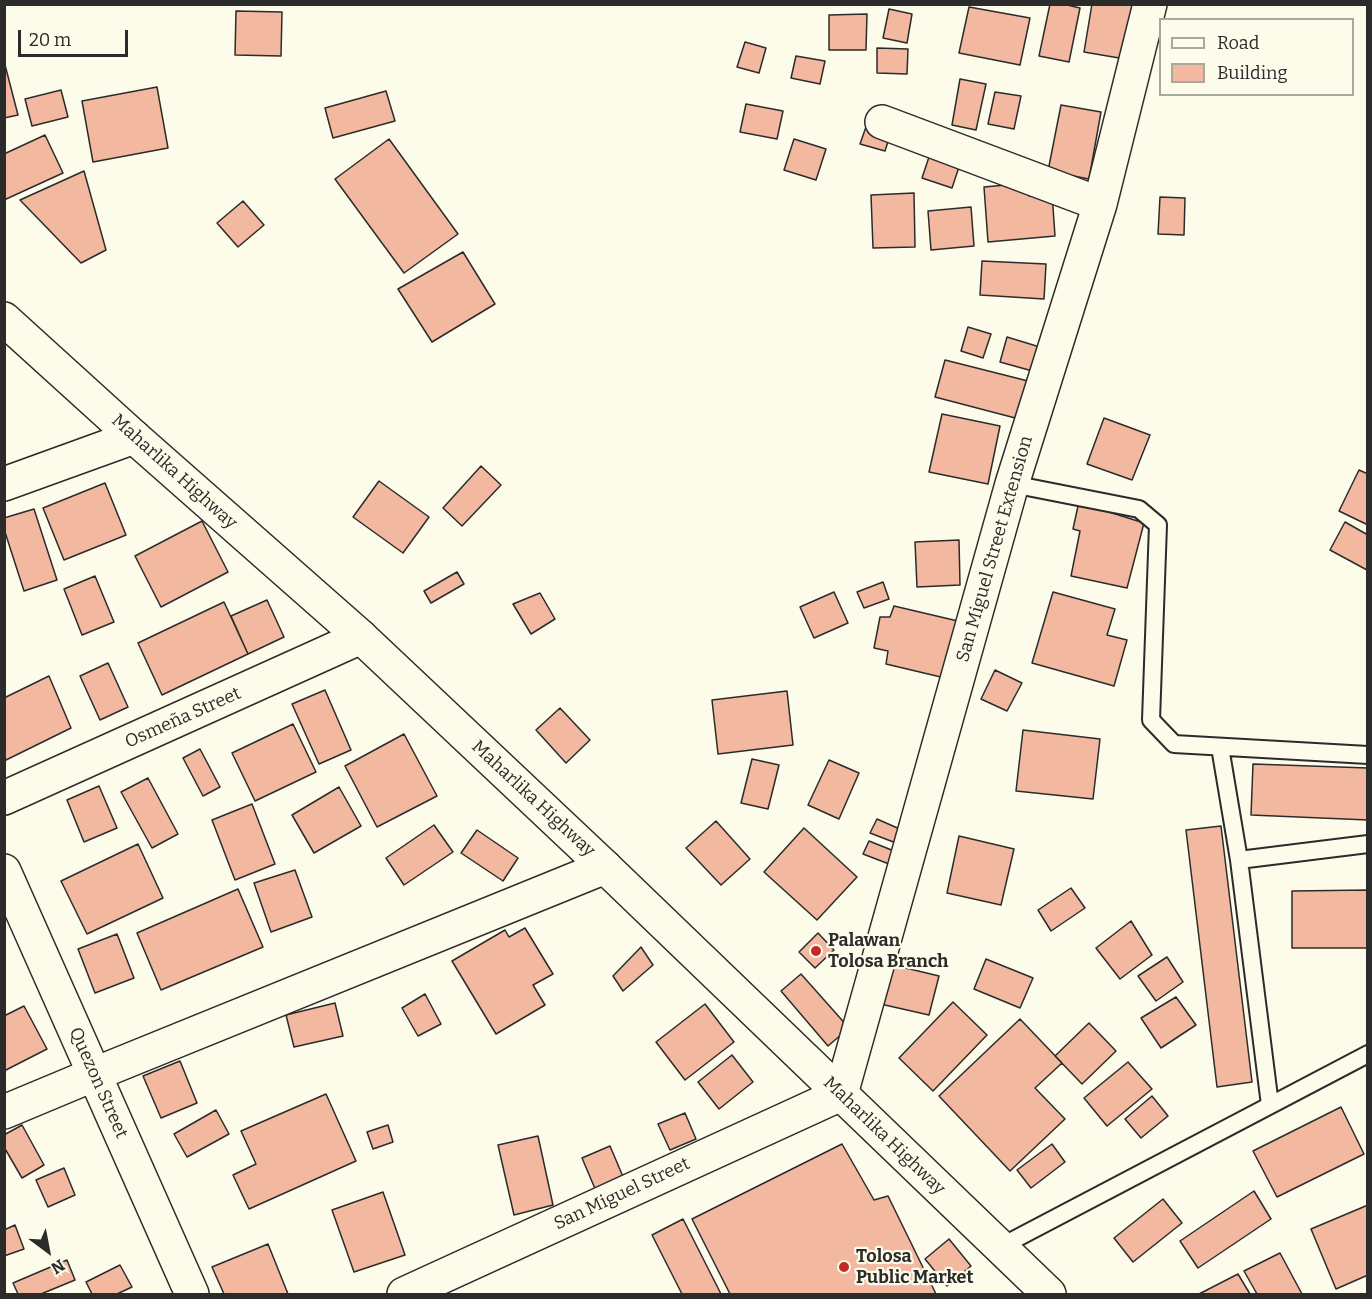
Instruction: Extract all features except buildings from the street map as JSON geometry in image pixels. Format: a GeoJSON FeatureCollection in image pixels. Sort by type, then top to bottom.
{"type":"FeatureCollection","features":[{"type":"Feature","properties":{"kind":"main road","name":"San Miguel Street Extension"},"geometry":{"type":"LineString","coordinates":[[841,1094],[1012,484],[1100,204],[1150,4]]}},
{"type":"Feature","properties":{"kind":"main road"},"geometry":{"type":"LineString","coordinates":[[882,122],[1100,204]]}},
{"type":"Feature","properties":{"kind":"main road","name":"Maharlika Highway"},"geometry":{"type":"LineString","coordinates":[[4,319],[362,638],[605,867],[1049,1294]]}},
{"type":"Feature","properties":{"kind":"main road"},"geometry":{"type":"LineString","coordinates":[[4,484],[135,437]]}},
{"type":"Feature","properties":{"kind":"main road","name":"Osmeña Street"},"geometry":{"type":"LineString","coordinates":[[4,798],[362,638]]}},
{"type":"Feature","properties":{"kind":"main road"},"geometry":{"type":"LineString","coordinates":[[4,1112],[605,867]]}},
{"type":"Feature","properties":{"kind":"main road","name":"Quezon Street"},"geometry":{"type":"LineString","coordinates":[[4,871],[192,1294]]}},
{"type":"Feature","properties":{"kind":"main road","name":"San Miguel Street"},"geometry":{"type":"LineString","coordinates":[[404,1294],[841,1094]]}},
{"type":"Feature","properties":{"kind":"lane"},"geometry":{"type":"LineString","coordinates":[[1012,484],[1139,509],[1158,525],[1151,720],[1174,744],[1368,755]]}},
{"type":"Feature","properties":{"kind":"lane"},"geometry":{"type":"LineString","coordinates":[[1220,747],[1239,860],[1270,1105]]}},
{"type":"Feature","properties":{"kind":"lane"},"geometry":{"type":"LineString","coordinates":[[1239,860],[1368,844]]}},
{"type":"Feature","properties":{"kind":"lane"},"geometry":{"type":"LineString","coordinates":[[1000,1247],[1368,1054]]}},
{"type":"Feature","properties":{"kind":"place","name":"Palawan Tolosa Branch"},"geometry":{"type":"Point","coordinates":[816,951]}},
{"type":"Feature","properties":{"kind":"place","name":"Tolosa Public Market"},"geometry":{"type":"Point","coordinates":[844,1267]}}]}
